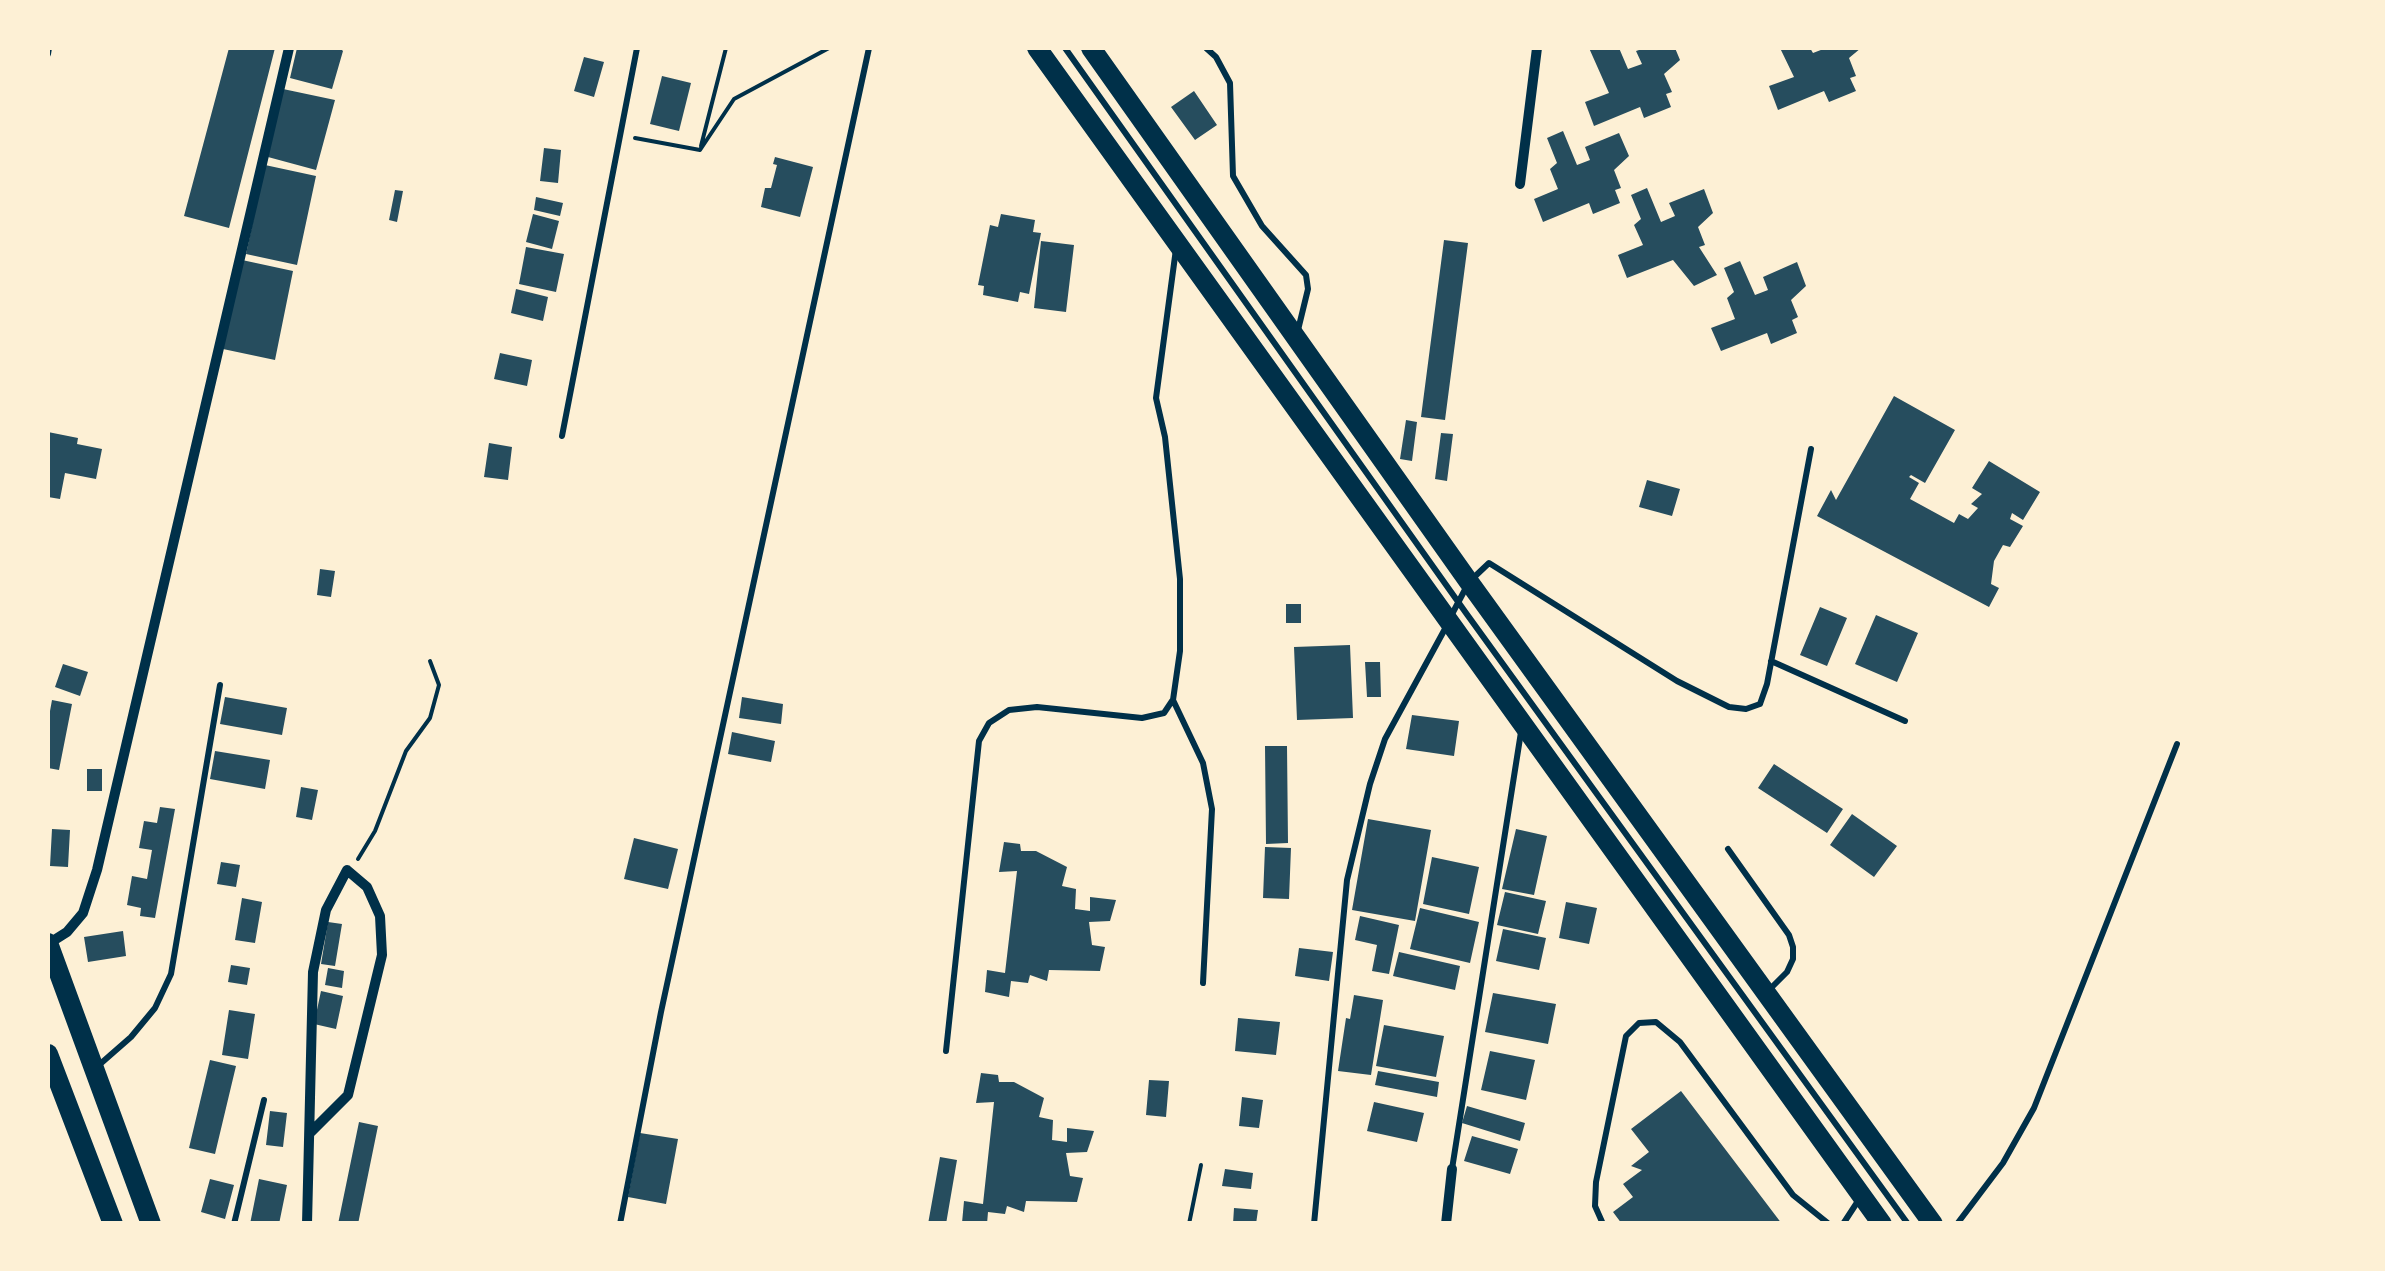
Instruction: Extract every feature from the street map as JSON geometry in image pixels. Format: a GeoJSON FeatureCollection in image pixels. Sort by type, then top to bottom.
{"type":"FeatureCollection","features":[{"type":"Feature","properties":{"kind":"main road"},"geometry":{"type":"LineString","coordinates":[[1037,48],[1882,1224]]}},
{"type":"Feature","properties":{"kind":"main road"},"geometry":{"type":"LineString","coordinates":[[1092,48],[1296,336],[1463,591],[1766,994],[1933,1224]]}},
{"type":"Feature","properties":{"kind":"main road"},"geometry":{"type":"LineString","coordinates":[[48,944],[151,1224]]}},
{"type":"Feature","properties":{"kind":"main road"},"geometry":{"type":"LineString","coordinates":[[48,1054],[113,1224]]}},
{"type":"Feature","properties":{"kind":"street"},"geometry":{"type":"LineString","coordinates":[[48,944],[66,932],[82,913],[97,870],[289,48]]}},
{"type":"Feature","properties":{"kind":"street"},"geometry":{"type":"LineString","coordinates":[[1520,184],[1536,48]]}},
{"type":"Feature","properties":{"kind":"street"},"geometry":{"type":"LineString","coordinates":[[307,1224],[313,972],[326,910],[346,870],[366,887],[380,916],[382,955],[348,1094],[310,1132]]}},
{"type":"Feature","properties":{"kind":"street"},"geometry":{"type":"LineString","coordinates":[[1446,1224],[1452,1169]]}},
{"type":"Feature","properties":{"kind":"lane"},"geometry":{"type":"LineString","coordinates":[[562,436],[637,48]]}},
{"type":"Feature","properties":{"kind":"lane"},"geometry":{"type":"LineString","coordinates":[[620,1224],[661,1012],[868,48]]}},
{"type":"Feature","properties":{"kind":"lane"},"geometry":{"type":"LineString","coordinates":[[1064,48],[1463,591],[1908,1224]]}},
{"type":"Feature","properties":{"kind":"lane"},"geometry":{"type":"LineString","coordinates":[[1206,48],[1216,57],[1230,84],[1233,176],[1262,226],[1306,275],[1306,304],[1296,336]]}},
{"type":"Feature","properties":{"kind":"lane"},"geometry":{"type":"LineString","coordinates":[[946,1051],[980,741],[989,722],[1010,710],[1037,707],[1142,718],[1164,713],[1173,700],[1180,651],[1180,579],[1165,437],[1156,398],[1176,242]]}},
{"type":"Feature","properties":{"kind":"lane"},"geometry":{"type":"LineString","coordinates":[[1314,1224],[1352,862],[1370,784],[1386,739],[1463,591],[1489,563],[1678,681],[1728,707],[1746,709],[1760,704],[1811,449]]}},
{"type":"Feature","properties":{"kind":"lane"},"geometry":{"type":"LineString","coordinates":[[1771,661],[1905,722]]}},
{"type":"Feature","properties":{"kind":"lane"},"geometry":{"type":"LineString","coordinates":[[94,1069],[132,1037],[154,1008],[171,974],[220,685]]}},
{"type":"Feature","properties":{"kind":"lane"},"geometry":{"type":"LineString","coordinates":[[1173,700],[1203,763],[1212,809],[1203,983]]}},
{"type":"Feature","properties":{"kind":"lane"},"geometry":{"type":"LineString","coordinates":[[1452,1169],[1522,726]]}},
{"type":"Feature","properties":{"kind":"lane"},"geometry":{"type":"LineString","coordinates":[[1957,1224],[2003,1164],[2034,1108],[2177,744]]}},
{"type":"Feature","properties":{"kind":"lane"},"geometry":{"type":"LineString","coordinates":[[1728,849],[1789,935],[1793,947],[1787,972],[1766,994]]}},
{"type":"Feature","properties":{"kind":"lane"},"geometry":{"type":"LineString","coordinates":[[1603,1224],[1595,1206],[1596,1182],[1626,1036],[1639,1023],[1656,1022],[1680,1042],[1792,1195],[1829,1224]]}},
{"type":"Feature","properties":{"kind":"lane"},"geometry":{"type":"LineString","coordinates":[[234,1224],[264,1100]]}},
{"type":"Feature","properties":{"kind":"lane"},"geometry":{"type":"LineString","coordinates":[[1843,1224],[1862,1195]]}},
{"type":"Feature","properties":{"kind":"path"},"geometry":{"type":"LineString","coordinates":[[700,150],[726,48]]}},
{"type":"Feature","properties":{"kind":"path"},"geometry":{"type":"LineString","coordinates":[[700,150],[734,98],[829,48]]}},
{"type":"Feature","properties":{"kind":"path"},"geometry":{"type":"LineString","coordinates":[[620,136],[700,150]]}},
{"type":"Feature","properties":{"kind":"path"},"geometry":{"type":"LineString","coordinates":[[346,870],[375,831],[406,751],[430,718],[439,684],[430,661]]}},
{"type":"Feature","properties":{"kind":"path"},"geometry":{"type":"LineString","coordinates":[[1189,1224],[1202,1164]]}},
{"type":"Feature","properties":{"kind":"building"},"geometry":{"type":"Polygon","coordinates":[[[229,48],[275,48],[229,228],[184,216],[229,48]]]}},
{"type":"Feature","properties":{"kind":"building"},"geometry":{"type":"Polygon","coordinates":[[[297,48],[343,51],[332,89],[290,78],[297,48]]]}},
{"type":"Feature","properties":{"kind":"building"},"geometry":{"type":"Polygon","coordinates":[[[1589,48],[1619,48],[1628,69],[1642,64],[1636,51],[1675,48],[1680,60],[1664,74],[1672,92],[1666,94],[1671,107],[1644,118],[1640,107],[1594,126],[1585,102],[1609,93],[1589,48]]]}},
{"type":"Feature","properties":{"kind":"building"},"geometry":{"type":"Polygon","coordinates":[[[1780,48],[1810,48],[1813,53],[1826,48],[1861,48],[1849,58],[1856,76],[1850,78],[1856,91],[1829,102],[1824,91],[1778,110],[1769,86],[1794,77],[1780,48]]]}},
{"type":"Feature","properties":{"kind":"building"},"geometry":{"type":"Polygon","coordinates":[[[584,57],[604,62],[594,97],[574,91],[584,57]]]}},
{"type":"Feature","properties":{"kind":"building"},"geometry":{"type":"Polygon","coordinates":[[[662,76],[691,83],[679,131],[650,124],[662,76]]]}},
{"type":"Feature","properties":{"kind":"building"},"geometry":{"type":"Polygon","coordinates":[[[283,89],[335,100],[316,170],[268,157],[283,89]]]}},
{"type":"Feature","properties":{"kind":"building"},"geometry":{"type":"Polygon","coordinates":[[[1194,91],[1217,125],[1195,140],[1171,107],[1194,91]]]}},
{"type":"Feature","properties":{"kind":"building"},"geometry":{"type":"Polygon","coordinates":[[[1563,131],[1577,165],[1590,160],[1585,147],[1619,133],[1629,156],[1614,170],[1621,188],[1615,190],[1620,203],[1593,214],[1589,203],[1543,222],[1534,199],[1558,189],[1550,169],[1557,163],[1547,138],[1563,131]]]}},
{"type":"Feature","properties":{"kind":"building"},"geometry":{"type":"Polygon","coordinates":[[[544,148],[561,150],[558,183],[540,181],[544,148]]]}},
{"type":"Feature","properties":{"kind":"building"},"geometry":{"type":"Polygon","coordinates":[[[775,157],[813,167],[800,217],[761,207],[765,188],[771,188],[777,165],[773,164],[775,157]]]}},
{"type":"Feature","properties":{"kind":"building"},"geometry":{"type":"Polygon","coordinates":[[[265,165],[316,176],[297,265],[246,254],[265,165]]]}},
{"type":"Feature","properties":{"kind":"building"},"geometry":{"type":"Polygon","coordinates":[[[1647,188],[1661,222],[1675,216],[1669,203],[1704,189],[1713,213],[1698,227],[1705,245],[1699,247],[1717,275],[1694,286],[1673,260],[1627,278],[1618,255],[1643,245],[1634,225],[1641,219],[1631,195],[1647,188]]]}},
{"type":"Feature","properties":{"kind":"building"},"geometry":{"type":"Polygon","coordinates":[[[395,190],[403,191],[397,222],[389,220],[395,190]]]}},
{"type":"Feature","properties":{"kind":"building"},"geometry":{"type":"Polygon","coordinates":[[[536,197],[563,203],[560,216],[534,210],[536,197]]]}},
{"type":"Feature","properties":{"kind":"building"},"geometry":{"type":"Polygon","coordinates":[[[533,214],[559,221],[552,249],[526,242],[533,214]]]}},
{"type":"Feature","properties":{"kind":"building"},"geometry":{"type":"Polygon","coordinates":[[[1001,214],[1035,220],[1033,232],[1041,233],[1029,294],[1020,292],[1018,302],[983,295],[984,286],[978,285],[990,225],[998,227],[1001,214]]]}},
{"type":"Feature","properties":{"kind":"building"},"geometry":{"type":"Polygon","coordinates":[[[1444,240],[1468,243],[1445,420],[1421,417],[1444,240]]]}},
{"type":"Feature","properties":{"kind":"building"},"geometry":{"type":"Polygon","coordinates":[[[1041,241],[1074,245],[1066,312],[1034,308],[1041,241]]]}},
{"type":"Feature","properties":{"kind":"building"},"geometry":{"type":"Polygon","coordinates":[[[526,247],[564,254],[556,292],[519,284],[526,247]]]}},
{"type":"Feature","properties":{"kind":"building"},"geometry":{"type":"Polygon","coordinates":[[[242,260],[293,271],[275,360],[223,349],[242,260]]]}},
{"type":"Feature","properties":{"kind":"building"},"geometry":{"type":"Polygon","coordinates":[[[1740,261],[1755,295],[1768,290],[1763,277],[1797,262],[1806,286],[1791,300],[1798,317],[1792,320],[1797,333],[1771,344],[1767,333],[1721,351],[1711,328],[1735,319],[1727,298],[1734,292],[1724,268],[1740,261]]]}},
{"type":"Feature","properties":{"kind":"building"},"geometry":{"type":"Polygon","coordinates":[[[516,289],[548,297],[543,321],[511,313],[516,289]]]}},
{"type":"Feature","properties":{"kind":"building"},"geometry":{"type":"Polygon","coordinates":[[[500,353],[532,360],[527,386],[494,379],[500,353]]]}},
{"type":"Feature","properties":{"kind":"building"},"geometry":{"type":"Polygon","coordinates":[[[1894,396],[1955,430],[1925,483],[1909,477],[1919,483],[1910,499],[1954,523],[1959,514],[1968,519],[1978,508],[1971,504],[1982,494],[1972,488],[1989,461],[2040,492],[2023,520],[2012,513],[2010,519],[2023,526],[2010,547],[2003,545],[1994,561],[1991,584],[1999,588],[1989,607],[1817,516],[1831,490],[1836,500],[1894,396]]]}},
{"type":"Feature","properties":{"kind":"building"},"geometry":{"type":"Polygon","coordinates":[[[1406,420],[1417,422],[1412,461],[1400,459],[1406,420]]]}},
{"type":"Feature","properties":{"kind":"building"},"geometry":{"type":"Polygon","coordinates":[[[48,432],[78,438],[77,444],[102,449],[96,479],[65,473],[60,499],[48,497],[48,432]]]}},
{"type":"Feature","properties":{"kind":"building"},"geometry":{"type":"Polygon","coordinates":[[[1441,433],[1453,434],[1447,481],[1435,479],[1441,433]]]}},
{"type":"Feature","properties":{"kind":"building"},"geometry":{"type":"Polygon","coordinates":[[[489,443],[512,447],[508,480],[484,477],[489,443]]]}},
{"type":"Feature","properties":{"kind":"building"},"geometry":{"type":"Polygon","coordinates":[[[1647,480],[1680,489],[1672,516],[1639,507],[1647,480]]]}},
{"type":"Feature","properties":{"kind":"building"},"geometry":{"type":"Polygon","coordinates":[[[320,569],[335,571],[331,597],[317,595],[320,569]]]}},
{"type":"Feature","properties":{"kind":"building"},"geometry":{"type":"Polygon","coordinates":[[[1286,604],[1301,604],[1301,623],[1286,623],[1286,604]]]}},
{"type":"Feature","properties":{"kind":"building"},"geometry":{"type":"Polygon","coordinates":[[[1820,607],[1847,618],[1827,666],[1800,655],[1820,607]]]}},
{"type":"Feature","properties":{"kind":"building"},"geometry":{"type":"Polygon","coordinates":[[[1876,615],[1918,633],[1897,682],[1855,664],[1876,615]]]}},
{"type":"Feature","properties":{"kind":"building"},"geometry":{"type":"Polygon","coordinates":[[[1350,645],[1353,718],[1297,720],[1294,647],[1350,645]]]}},
{"type":"Feature","properties":{"kind":"building"},"geometry":{"type":"Polygon","coordinates":[[[1365,662],[1380,662],[1381,697],[1367,697],[1365,662]]]}},
{"type":"Feature","properties":{"kind":"building"},"geometry":{"type":"Polygon","coordinates":[[[63,664],[88,672],[80,696],[55,687],[63,664]]]}},
{"type":"Feature","properties":{"kind":"building"},"geometry":{"type":"Polygon","coordinates":[[[225,697],[287,708],[282,735],[220,724],[225,697]]]}},
{"type":"Feature","properties":{"kind":"building"},"geometry":{"type":"Polygon","coordinates":[[[742,697],[783,704],[781,724],[739,718],[742,697]]]}},
{"type":"Feature","properties":{"kind":"building"},"geometry":{"type":"Polygon","coordinates":[[[52,700],[72,704],[59,770],[48,768],[52,700]]]}},
{"type":"Feature","properties":{"kind":"building"},"geometry":{"type":"Polygon","coordinates":[[[1412,715],[1459,721],[1454,756],[1406,749],[1412,715]]]}},
{"type":"Feature","properties":{"kind":"building"},"geometry":{"type":"Polygon","coordinates":[[[732,732],[775,741],[771,762],[728,754],[732,732]]]}},
{"type":"Feature","properties":{"kind":"building"},"geometry":{"type":"Polygon","coordinates":[[[1265,746],[1287,746],[1288,843],[1266,844],[1265,746]]]}},
{"type":"Feature","properties":{"kind":"building"},"geometry":{"type":"Polygon","coordinates":[[[215,751],[270,760],[265,789],[210,779],[215,751]]]}},
{"type":"Feature","properties":{"kind":"building"},"geometry":{"type":"Polygon","coordinates":[[[1774,764],[1843,809],[1827,833],[1758,788],[1774,764]]]}},
{"type":"Feature","properties":{"kind":"building"},"geometry":{"type":"Polygon","coordinates":[[[87,769],[102,769],[102,791],[87,791],[87,769]]]}},
{"type":"Feature","properties":{"kind":"building"},"geometry":{"type":"Polygon","coordinates":[[[301,787],[318,790],[312,820],[296,817],[301,787]]]}},
{"type":"Feature","properties":{"kind":"building"},"geometry":{"type":"Polygon","coordinates":[[[160,807],[175,809],[155,918],[140,916],[141,908],[127,905],[132,876],[147,879],[152,850],[139,848],[144,821],[157,823],[160,807]]]}},
{"type":"Feature","properties":{"kind":"building"},"geometry":{"type":"Polygon","coordinates":[[[1852,814],[1897,846],[1874,877],[1830,845],[1852,814]]]}},
{"type":"Feature","properties":{"kind":"building"},"geometry":{"type":"Polygon","coordinates":[[[1368,819],[1431,830],[1415,921],[1352,910],[1368,819]]]}},
{"type":"Feature","properties":{"kind":"building"},"geometry":{"type":"Polygon","coordinates":[[[52,829],[70,830],[68,867],[50,866],[52,829]]]}},
{"type":"Feature","properties":{"kind":"building"},"geometry":{"type":"Polygon","coordinates":[[[1516,829],[1547,836],[1534,895],[1502,889],[1516,829]]]}},
{"type":"Feature","properties":{"kind":"building"},"geometry":{"type":"Polygon","coordinates":[[[634,838],[678,849],[668,889],[624,879],[634,838]]]}},
{"type":"Feature","properties":{"kind":"building"},"geometry":{"type":"Polygon","coordinates":[[[1004,842],[1020,844],[1021,851],[1036,851],[1067,867],[1062,886],[1076,889],[1075,909],[1090,911],[1090,897],[1116,900],[1110,921],[1089,922],[1092,945],[1105,947],[1100,971],[1049,970],[1047,981],[1030,975],[1028,983],[1011,981],[1009,997],[985,992],[987,970],[1005,973],[1017,871],[999,872],[1004,842]]]}},
{"type":"Feature","properties":{"kind":"building"},"geometry":{"type":"Polygon","coordinates":[[[1265,847],[1291,848],[1289,899],[1263,898],[1265,847]]]}},
{"type":"Feature","properties":{"kind":"building"},"geometry":{"type":"Polygon","coordinates":[[[1432,857],[1479,867],[1469,914],[1423,904],[1432,857]]]}},
{"type":"Feature","properties":{"kind":"building"},"geometry":{"type":"Polygon","coordinates":[[[221,862],[240,865],[236,887],[217,884],[221,862]]]}},
{"type":"Feature","properties":{"kind":"building"},"geometry":{"type":"Polygon","coordinates":[[[1505,892],[1546,901],[1538,934],[1497,925],[1505,892]]]}},
{"type":"Feature","properties":{"kind":"building"},"geometry":{"type":"Polygon","coordinates":[[[242,898],[262,902],[255,943],[235,940],[242,898]]]}},
{"type":"Feature","properties":{"kind":"building"},"geometry":{"type":"Polygon","coordinates":[[[1566,902],[1597,908],[1589,944],[1559,938],[1566,902]]]}},
{"type":"Feature","properties":{"kind":"building"},"geometry":{"type":"Polygon","coordinates":[[[1420,908],[1479,922],[1470,963],[1410,949],[1420,908]]]}},
{"type":"Feature","properties":{"kind":"building"},"geometry":{"type":"Polygon","coordinates":[[[1360,916],[1399,925],[1389,974],[1372,971],[1377,945],[1355,940],[1360,916]]]}},
{"type":"Feature","properties":{"kind":"building"},"geometry":{"type":"Polygon","coordinates":[[[328,922],[342,924],[335,966],[321,964],[328,922]]]}},
{"type":"Feature","properties":{"kind":"building"},"geometry":{"type":"Polygon","coordinates":[[[1503,929],[1546,938],[1539,970],[1496,961],[1503,929]]]}},
{"type":"Feature","properties":{"kind":"building"},"geometry":{"type":"Polygon","coordinates":[[[123,931],[126,956],[88,962],[84,937],[123,931]]]}},
{"type":"Feature","properties":{"kind":"building"},"geometry":{"type":"Polygon","coordinates":[[[1299,948],[1333,952],[1329,981],[1295,976],[1299,948]]]}},
{"type":"Feature","properties":{"kind":"building"},"geometry":{"type":"Polygon","coordinates":[[[1399,952],[1460,966],[1455,990],[1393,976],[1399,952]]]}},
{"type":"Feature","properties":{"kind":"building"},"geometry":{"type":"Polygon","coordinates":[[[231,965],[250,968],[247,985],[228,982],[231,965]]]}},
{"type":"Feature","properties":{"kind":"building"},"geometry":{"type":"Polygon","coordinates":[[[328,968],[344,971],[342,988],[325,985],[328,968]]]}},
{"type":"Feature","properties":{"kind":"building"},"geometry":{"type":"Polygon","coordinates":[[[321,991],[343,996],[336,1029],[314,1024],[321,991]]]}},
{"type":"Feature","properties":{"kind":"building"},"geometry":{"type":"Polygon","coordinates":[[[1493,993],[1556,1004],[1548,1044],[1485,1032],[1493,993]]]}},
{"type":"Feature","properties":{"kind":"building"},"geometry":{"type":"Polygon","coordinates":[[[1354,995],[1383,1000],[1371,1075],[1338,1071],[1346,1018],[1350,1019],[1354,995]]]}},
{"type":"Feature","properties":{"kind":"building"},"geometry":{"type":"Polygon","coordinates":[[[229,1010],[255,1014],[248,1059],[222,1055],[229,1010]]]}},
{"type":"Feature","properties":{"kind":"building"},"geometry":{"type":"Polygon","coordinates":[[[1238,1018],[1280,1022],[1276,1055],[1235,1051],[1238,1018]]]}},
{"type":"Feature","properties":{"kind":"building"},"geometry":{"type":"Polygon","coordinates":[[[1384,1025],[1444,1036],[1436,1077],[1376,1066],[1384,1025]]]}},
{"type":"Feature","properties":{"kind":"building"},"geometry":{"type":"Polygon","coordinates":[[[1490,1051],[1535,1060],[1526,1100],[1481,1090],[1490,1051]]]}},
{"type":"Feature","properties":{"kind":"building"},"geometry":{"type":"Polygon","coordinates":[[[210,1060],[236,1066],[215,1154],[189,1148],[210,1060]]]}},
{"type":"Feature","properties":{"kind":"building"},"geometry":{"type":"Polygon","coordinates":[[[1378,1071],[1439,1082],[1437,1097],[1375,1085],[1378,1071]]]}},
{"type":"Feature","properties":{"kind":"building"},"geometry":{"type":"Polygon","coordinates":[[[981,1073],[998,1075],[999,1082],[1014,1082],[1044,1098],[1039,1117],[1053,1120],[1052,1140],[1067,1142],[1067,1128],[1094,1131],[1087,1152],[1066,1153],[1070,1176],[1083,1178],[1077,1202],[1026,1201],[1024,1212],[1007,1206],[1005,1214],[988,1212],[987,1224],[962,1223],[964,1201],[983,1204],[994,1102],[976,1103],[981,1073]]]}},
{"type":"Feature","properties":{"kind":"building"},"geometry":{"type":"Polygon","coordinates":[[[1149,1080],[1169,1081],[1166,1117],[1146,1115],[1149,1080]]]}},
{"type":"Feature","properties":{"kind":"building"},"geometry":{"type":"Polygon","coordinates":[[[1681,1091],[1782,1224],[1622,1224],[1613,1212],[1633,1197],[1623,1184],[1642,1170],[1631,1166],[1649,1152],[1631,1129],[1681,1091]]]}},
{"type":"Feature","properties":{"kind":"building"},"geometry":{"type":"Polygon","coordinates":[[[1242,1097],[1263,1100],[1259,1128],[1239,1126],[1242,1097]]]}},
{"type":"Feature","properties":{"kind":"building"},"geometry":{"type":"Polygon","coordinates":[[[1374,1102],[1424,1113],[1417,1142],[1367,1131],[1374,1102]]]}},
{"type":"Feature","properties":{"kind":"building"},"geometry":{"type":"Polygon","coordinates":[[[1467,1106],[1525,1123],[1520,1141],[1462,1123],[1467,1106]]]}},
{"type":"Feature","properties":{"kind":"building"},"geometry":{"type":"Polygon","coordinates":[[[270,1111],[287,1113],[283,1147],[266,1145],[270,1111]]]}},
{"type":"Feature","properties":{"kind":"building"},"geometry":{"type":"Polygon","coordinates":[[[359,1122],[378,1126],[358,1224],[338,1224],[359,1122]]]}},
{"type":"Feature","properties":{"kind":"building"},"geometry":{"type":"Polygon","coordinates":[[[640,1133],[678,1139],[666,1204],[628,1197],[640,1133]]]}},
{"type":"Feature","properties":{"kind":"building"},"geometry":{"type":"Polygon","coordinates":[[[1472,1136],[1518,1149],[1510,1174],[1464,1161],[1472,1136]]]}},
{"type":"Feature","properties":{"kind":"building"},"geometry":{"type":"Polygon","coordinates":[[[940,1157],[957,1160],[946,1224],[928,1224],[940,1157]]]}},
{"type":"Feature","properties":{"kind":"building"},"geometry":{"type":"Polygon","coordinates":[[[1225,1169],[1253,1173],[1251,1189],[1222,1186],[1225,1169]]]}},
{"type":"Feature","properties":{"kind":"building"},"geometry":{"type":"Polygon","coordinates":[[[210,1179],[234,1185],[225,1219],[201,1212],[210,1179]]]}},
{"type":"Feature","properties":{"kind":"building"},"geometry":{"type":"Polygon","coordinates":[[[259,1179],[287,1185],[279,1224],[250,1224],[259,1179]]]}},
{"type":"Feature","properties":{"kind":"building"},"geometry":{"type":"Polygon","coordinates":[[[1234,1208],[1258,1210],[1256,1224],[1233,1224],[1234,1208]]]}}]}
